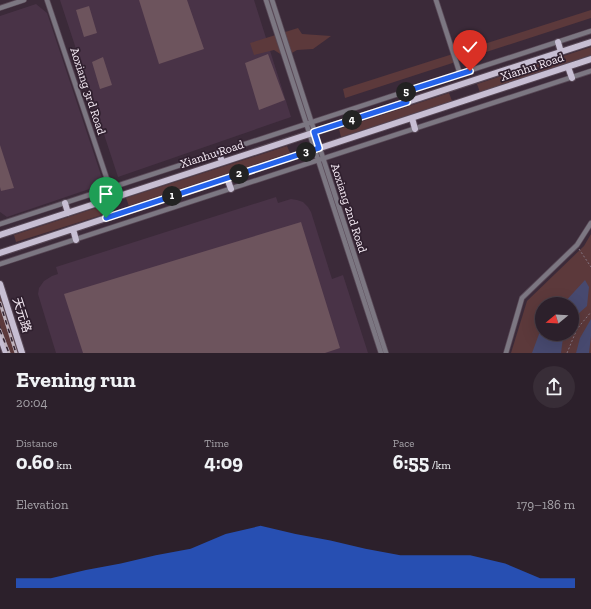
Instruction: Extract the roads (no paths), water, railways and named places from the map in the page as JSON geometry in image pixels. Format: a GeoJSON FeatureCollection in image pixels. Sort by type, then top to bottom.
{"type":"FeatureCollection","features":[{"type":"Feature","properties":{"kind":"main road"},"geometry":{"type":"LineString","coordinates":[[558,42],[561,52]]}},
{"type":"Feature","properties":{"kind":"main road","name":"Xianhu Road"},"geometry":{"type":"LineString","coordinates":[[0,235],[591,42]]}},
{"type":"Feature","properties":{"kind":"main road","name":"Xianhu Road"},"geometry":{"type":"LineString","coordinates":[[0,253],[591,59]]}},
{"type":"Feature","properties":{"kind":"main road"},"geometry":{"type":"LineString","coordinates":[[568,67],[572,78]]}},
{"type":"Feature","properties":{"kind":"main road"},"geometry":{"type":"LineString","coordinates":[[404,92],[407,102]]}},
{"type":"Feature","properties":{"kind":"main road"},"geometry":{"type":"LineString","coordinates":[[412,118],[415,129]]}},
{"type":"Feature","properties":{"kind":"main road"},"geometry":{"type":"LineString","coordinates":[[219,152],[222,162]]}},
{"type":"Feature","properties":{"kind":"main road"},"geometry":{"type":"LineString","coordinates":[[227,178],[231,189]]}},
{"type":"Feature","properties":{"kind":"main road"},"geometry":{"type":"LineString","coordinates":[[65,203],[68,213]]}},
{"type":"Feature","properties":{"kind":"main road"},"geometry":{"type":"LineString","coordinates":[[73,229],[76,240]]}},
{"type":"Feature","properties":{"kind":"main road","name":"天元路"},"geometry":{"type":"LineString","coordinates":[[0,284],[22,353]]}},
{"type":"Feature","properties":{"kind":"main road"},"geometry":{"type":"LineString","coordinates":[[0,336],[6,353]]}},
{"type":"Feature","properties":{"kind":"street"},"geometry":{"type":"LineString","coordinates":[[0,8],[24,0]]}},
{"type":"Feature","properties":{"kind":"street","name":"Aoxiang 3rd Road"},"geometry":{"type":"LineString","coordinates":[[47,0],[110,188]]}},
{"type":"Feature","properties":{"kind":"street","name":"Aoxiang 2nd Road"},"geometry":{"type":"LineString","coordinates":[[266,0],[309,123]]}},
{"type":"Feature","properties":{"kind":"street","name":"Aoxiang 2nd Road"},"geometry":{"type":"LineString","coordinates":[[272,0],[380,353]]}},
{"type":"Feature","properties":{"kind":"street"},"geometry":{"type":"LineString","coordinates":[[436,0],[460,74]]}},
{"type":"Feature","properties":{"kind":"street","name":"Xianhu Road"},"geometry":{"type":"LineString","coordinates":[[0,224],[591,31]]}},
{"type":"Feature","properties":{"kind":"street","name":"Xianhu Road"},"geometry":{"type":"LineString","coordinates":[[0,264],[591,71]]}},
{"type":"Feature","properties":{"kind":"street","name":"Aoxiang 2nd Road"},"geometry":{"type":"LineString","coordinates":[[320,160],[386,353]]}},
{"type":"Feature","properties":{"kind":"street"},"geometry":{"type":"LineString","coordinates":[[506,353],[522,298],[577,245],[591,223]]}},
{"type":"Feature","properties":{"kind":"water"},"geometry":{"type":"Polygon","coordinates":[[[585,280],[589,287],[587,306],[579,313],[579,297],[569,297],[585,280]]]}},
{"type":"Feature","properties":{"kind":"water"},"geometry":{"type":"Polygon","coordinates":[[[591,319],[589,353],[576,353],[580,338],[591,319]]]}},
{"type":"Feature","properties":{"kind":"water"},"geometry":{"type":"Polygon","coordinates":[[[536,341],[563,341],[561,353],[532,353],[536,341]]]}},
{"type":"Feature","properties":{"kind":"railway"},"geometry":{"type":"LineString","coordinates":[[0,303],[16,353]]}},
{"type":"Feature","properties":{"kind":"railway"},"geometry":{"type":"LineString","coordinates":[[0,330],[9,353]]}}]}
